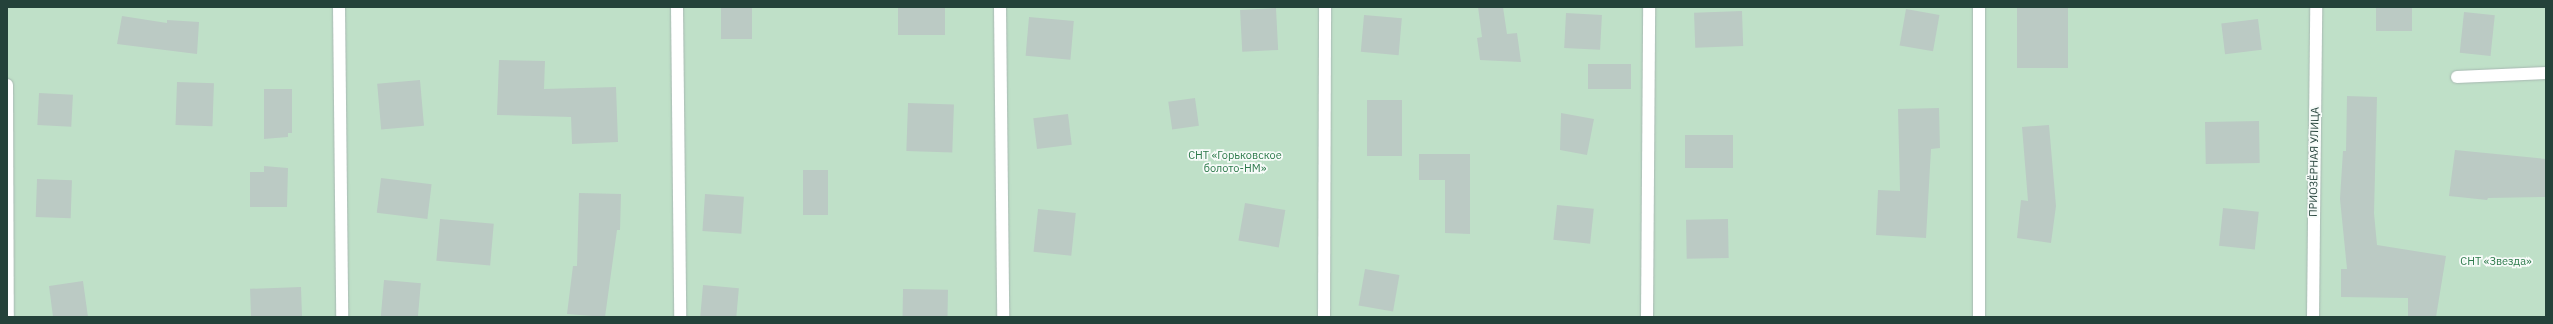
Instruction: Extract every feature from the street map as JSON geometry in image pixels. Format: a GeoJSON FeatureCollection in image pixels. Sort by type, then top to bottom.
{"type":"FeatureCollection","features":[{"type":"Feature","properties":{"kind":"street"},"geometry":{"type":"LineString","coordinates":[[339,7],[342,317]]}},
{"type":"Feature","properties":{"kind":"street"},"geometry":{"type":"LineString","coordinates":[[677,7],[680,317]]}},
{"type":"Feature","properties":{"kind":"street"},"geometry":{"type":"LineString","coordinates":[[1000,7],[1003,317]]}},
{"type":"Feature","properties":{"kind":"street"},"geometry":{"type":"LineString","coordinates":[[1324,317],[1326,7]]}},
{"type":"Feature","properties":{"kind":"street"},"geometry":{"type":"LineString","coordinates":[[1647,317],[1649,7]]}},
{"type":"Feature","properties":{"kind":"street"},"geometry":{"type":"LineString","coordinates":[[1979,7],[1979,317]]}},
{"type":"Feature","properties":{"kind":"street","name":"ПРИОЗЁРНАЯ УЛИЦА"},"geometry":{"type":"LineString","coordinates":[[2313,317],[2316,7]]}},
{"type":"Feature","properties":{"kind":"street"},"geometry":{"type":"LineString","coordinates":[[2457,77],[2546,73]]}},
{"type":"Feature","properties":{"kind":"street"},"geometry":{"type":"LineString","coordinates":[[7,85],[8,317]]}},
{"type":"Feature","properties":{"kind":"green space","name":"СНТ «Горьковское болото-НМ»"},"geometry":{"type":"Polygon","coordinates":[[[7,7],[2546,7],[2546,317],[7,317],[7,7]]]}},
{"type":"Feature","properties":{"kind":"building"},"geometry":{"type":"Polygon","coordinates":[[[721,7],[752,7],[752,39],[721,39],[721,7]]]}},
{"type":"Feature","properties":{"kind":"building"},"geometry":{"type":"Polygon","coordinates":[[[898,7],[945,7],[945,35],[898,35],[898,7]]]}},
{"type":"Feature","properties":{"kind":"building"},"geometry":{"type":"Polygon","coordinates":[[[1478,7],[1503,7],[1507,34],[1517,33],[1521,62],[1480,60],[1477,38],[1482,37],[1478,7]]]}},
{"type":"Feature","properties":{"kind":"building"},"geometry":{"type":"Polygon","coordinates":[[[2017,7],[2068,7],[2068,68],[2017,68],[2017,7]]]}},
{"type":"Feature","properties":{"kind":"building"},"geometry":{"type":"Polygon","coordinates":[[[2376,7],[2412,7],[2412,31],[2376,31],[2376,7]]]}},
{"type":"Feature","properties":{"kind":"building"},"geometry":{"type":"Polygon","coordinates":[[[1276,8],[1278,50],[1242,52],[1240,10],[1276,8]]]}},
{"type":"Feature","properties":{"kind":"building"},"geometry":{"type":"Polygon","coordinates":[[[1906,9],[1939,15],[1933,51],[1900,45],[1906,9]]]}},
{"type":"Feature","properties":{"kind":"building"},"geometry":{"type":"Polygon","coordinates":[[[1742,11],[1743,46],[1695,48],[1694,13],[1742,11]]]}},
{"type":"Feature","properties":{"kind":"building"},"geometry":{"type":"Polygon","coordinates":[[[2464,12],[2495,15],[2491,56],[2460,53],[2464,12]]]}},
{"type":"Feature","properties":{"kind":"building"},"geometry":{"type":"Polygon","coordinates":[[[1566,13],[1602,15],[1600,50],[1564,48],[1566,13]]]}},
{"type":"Feature","properties":{"kind":"building"},"geometry":{"type":"Polygon","coordinates":[[[1364,15],[1402,18],[1399,55],[1361,52],[1364,15]]]}},
{"type":"Feature","properties":{"kind":"building"},"geometry":{"type":"Polygon","coordinates":[[[122,16],[167,23],[167,20],[199,22],[197,54],[117,44],[122,16]]]}},
{"type":"Feature","properties":{"kind":"building"},"geometry":{"type":"Polygon","coordinates":[[[1029,17],[1074,21],[1070,60],[1026,56],[1029,17]]]}},
{"type":"Feature","properties":{"kind":"building"},"geometry":{"type":"Polygon","coordinates":[[[2258,19],[2262,50],[2225,54],[2221,24],[2258,19]]]}},
{"type":"Feature","properties":{"kind":"building"},"geometry":{"type":"Polygon","coordinates":[[[499,60],[545,61],[544,89],[616,87],[618,142],[572,144],[571,117],[497,115],[499,60]]]}},
{"type":"Feature","properties":{"kind":"building"},"geometry":{"type":"Polygon","coordinates":[[[1588,64],[1631,64],[1631,89],[1588,89],[1588,64]]]}},
{"type":"Feature","properties":{"kind":"building"},"geometry":{"type":"Polygon","coordinates":[[[420,80],[424,126],[381,130],[377,84],[420,80]]]}},
{"type":"Feature","properties":{"kind":"building"},"geometry":{"type":"Polygon","coordinates":[[[177,82],[214,83],[212,126],[175,125],[177,82]]]}},
{"type":"Feature","properties":{"kind":"building"},"geometry":{"type":"Polygon","coordinates":[[[264,89],[292,89],[292,133],[288,133],[288,137],[264,139],[264,89]]]}},
{"type":"Feature","properties":{"kind":"building"},"geometry":{"type":"Polygon","coordinates":[[[39,93],[73,95],[71,127],[37,125],[39,93]]]}},
{"type":"Feature","properties":{"kind":"building"},"geometry":{"type":"Polygon","coordinates":[[[2347,96],[2377,97],[2374,213],[2377,245],[2446,256],[2436,317],[2408,317],[2408,298],[2341,297],[2341,269],[2347,269],[2340,199],[2343,151],[2346,151],[2347,96]]]}},
{"type":"Feature","properties":{"kind":"building"},"geometry":{"type":"Polygon","coordinates":[[[1195,98],[1199,126],[1172,129],[1168,102],[1195,98]]]}},
{"type":"Feature","properties":{"kind":"building"},"geometry":{"type":"Polygon","coordinates":[[[1367,100],[1402,100],[1402,156],[1367,156],[1367,100]]]}},
{"type":"Feature","properties":{"kind":"building"},"geometry":{"type":"Polygon","coordinates":[[[908,103],[954,105],[952,153],[906,151],[908,103]]]}},
{"type":"Feature","properties":{"kind":"building"},"geometry":{"type":"Polygon","coordinates":[[[1939,108],[1940,148],[1931,149],[1926,238],[1876,235],[1878,190],[1900,191],[1898,109],[1939,108]]]}},
{"type":"Feature","properties":{"kind":"building"},"geometry":{"type":"Polygon","coordinates":[[[1561,113],[1594,119],[1587,155],[1560,150],[1561,113]]]}},
{"type":"Feature","properties":{"kind":"building"},"geometry":{"type":"Polygon","coordinates":[[[1068,114],[1072,145],[1037,149],[1033,118],[1068,114]]]}},
{"type":"Feature","properties":{"kind":"building"},"geometry":{"type":"Polygon","coordinates":[[[2259,121],[2260,163],[2206,164],[2205,122],[2259,121]]]}},
{"type":"Feature","properties":{"kind":"building"},"geometry":{"type":"Polygon","coordinates":[[[2049,125],[2056,206],[2051,243],[2017,238],[2021,200],[2028,201],[2022,127],[2049,125]]]}},
{"type":"Feature","properties":{"kind":"building"},"geometry":{"type":"Polygon","coordinates":[[[1685,135],[1733,135],[1733,168],[1685,168],[1685,135]]]}},
{"type":"Feature","properties":{"kind":"building"},"geometry":{"type":"Polygon","coordinates":[[[2455,150],[2546,159],[2546,197],[2488,198],[2487,200],[2449,196],[2455,150]]]}},
{"type":"Feature","properties":{"kind":"building"},"geometry":{"type":"Polygon","coordinates":[[[1419,154],[1470,154],[1470,234],[1445,233],[1445,180],[1419,180],[1419,154]]]}},
{"type":"Feature","properties":{"kind":"building"},"geometry":{"type":"Polygon","coordinates":[[[264,166],[288,168],[287,207],[250,207],[250,172],[264,172],[264,166]]]}},
{"type":"Feature","properties":{"kind":"building"},"geometry":{"type":"Polygon","coordinates":[[[803,170],[828,170],[828,215],[803,215],[803,170]]]}},
{"type":"Feature","properties":{"kind":"building"},"geometry":{"type":"Polygon","coordinates":[[[381,178],[432,184],[427,219],[377,213],[381,178]]]}},
{"type":"Feature","properties":{"kind":"building"},"geometry":{"type":"Polygon","coordinates":[[[37,179],[72,180],[71,218],[36,217],[37,179]]]}},
{"type":"Feature","properties":{"kind":"building"},"geometry":{"type":"Polygon","coordinates":[[[579,193],[621,194],[620,230],[617,230],[605,317],[567,314],[573,266],[577,266],[579,193]]]}},
{"type":"Feature","properties":{"kind":"building"},"geometry":{"type":"Polygon","coordinates":[[[705,194],[744,197],[741,234],[702,231],[705,194]]]}},
{"type":"Feature","properties":{"kind":"building"},"geometry":{"type":"Polygon","coordinates":[[[1245,203],[1285,210],[1279,248],[1238,240],[1245,203]]]}},
{"type":"Feature","properties":{"kind":"building"},"geometry":{"type":"Polygon","coordinates":[[[1557,205],[1594,209],[1590,244],[1553,240],[1557,205]]]}},
{"type":"Feature","properties":{"kind":"building"},"geometry":{"type":"Polygon","coordinates":[[[2223,208],[2259,212],[2255,250],[2219,246],[2223,208]]]}},
{"type":"Feature","properties":{"kind":"building"},"geometry":{"type":"Polygon","coordinates":[[[1038,209],[1076,213],[1071,256],[1034,252],[1038,209]]]}},
{"type":"Feature","properties":{"kind":"building"},"geometry":{"type":"Polygon","coordinates":[[[440,219],[494,224],[490,266],[436,261],[440,219]]]}},
{"type":"Feature","properties":{"kind":"building"},"geometry":{"type":"Polygon","coordinates":[[[1728,219],[1729,258],[1687,259],[1686,220],[1728,219]]]}},
{"type":"Feature","properties":{"kind":"building"},"geometry":{"type":"Polygon","coordinates":[[[1365,269],[1399,275],[1393,312],[1359,305],[1365,269]]]}},
{"type":"Feature","properties":{"kind":"building"},"geometry":{"type":"Polygon","coordinates":[[[384,280],[421,283],[418,317],[381,317],[384,280]]]}},
{"type":"Feature","properties":{"kind":"building"},"geometry":{"type":"Polygon","coordinates":[[[83,281],[88,317],[53,317],[49,286],[83,281]]]}},
{"type":"Feature","properties":{"kind":"building"},"geometry":{"type":"Polygon","coordinates":[[[703,285],[739,288],[736,317],[700,317],[703,285]]]}},
{"type":"Feature","properties":{"kind":"building"},"geometry":{"type":"Polygon","coordinates":[[[301,287],[302,317],[251,317],[250,289],[301,287]]]}},
{"type":"Feature","properties":{"kind":"building"},"geometry":{"type":"Polygon","coordinates":[[[903,289],[948,290],[948,317],[903,317],[903,289]]]}},
{"type":"Feature","properties":{"kind":"park label","name":"СНТ «Звезда»"},"geometry":{"type":"Point","coordinates":[2496,261]}}]}
